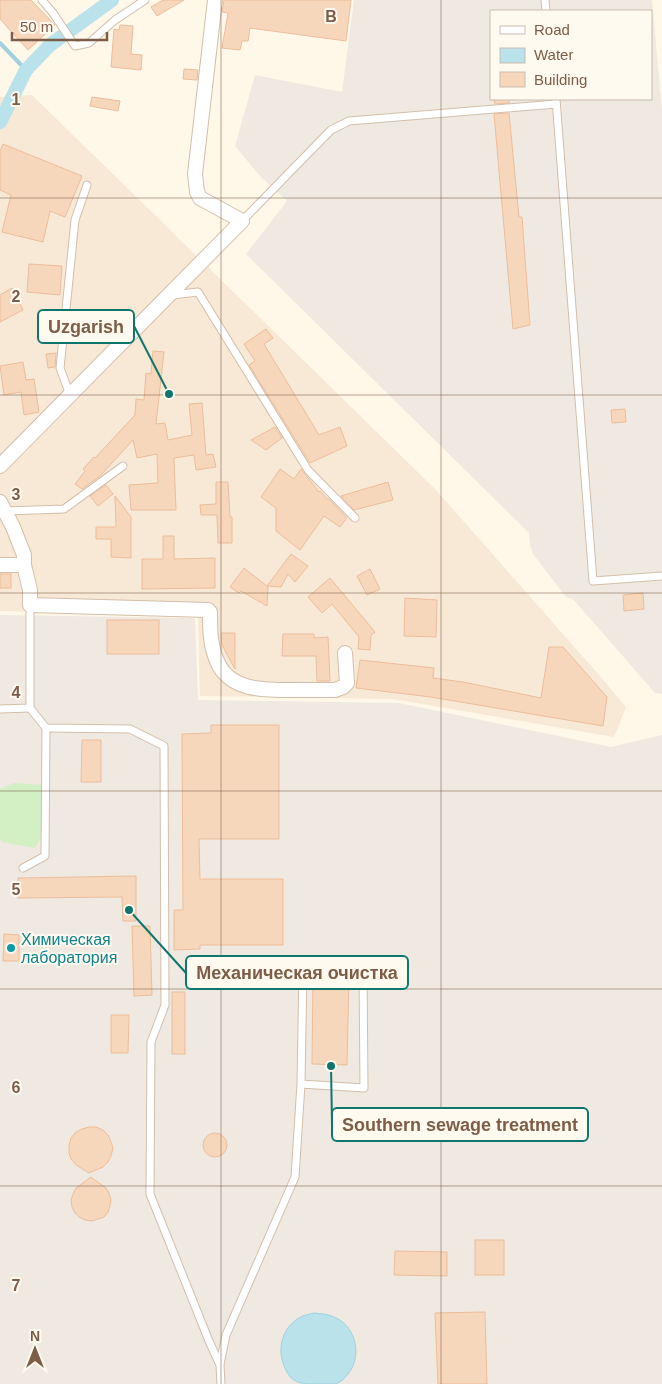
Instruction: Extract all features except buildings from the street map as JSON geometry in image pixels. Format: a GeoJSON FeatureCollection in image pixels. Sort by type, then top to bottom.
{"type":"FeatureCollection","features":[{"type":"Feature","properties":{"kind":"street"},"geometry":{"type":"LineString","coordinates":[[0,466],[242,220],[200,198],[196,186],[195,174],[215,0]]}},
{"type":"Feature","properties":{"kind":"street"},"geometry":{"type":"LineString","coordinates":[[2,506],[24,555],[24,565],[30,590],[30,605],[208,610],[210,612],[211,642],[217,663],[229,678],[247,687],[265,690],[334,690],[343,687],[347,683],[345,653]]}},
{"type":"Feature","properties":{"kind":"street"},"geometry":{"type":"LineString","coordinates":[[0,565],[24,565]]}},
{"type":"Feature","properties":{"kind":"lane"},"geometry":{"type":"LineString","coordinates":[[42,0],[75,46],[90,43],[115,20],[145,0]]}},
{"type":"Feature","properties":{"kind":"lane"},"geometry":{"type":"LineString","coordinates":[[242,220],[331,130],[349,121],[556,101],[593,581],[662,576]]}},
{"type":"Feature","properties":{"kind":"lane"},"geometry":{"type":"LineString","coordinates":[[70,395],[60,368],[75,220],[87,185]]}},
{"type":"Feature","properties":{"kind":"lane"},"geometry":{"type":"LineString","coordinates":[[169,295],[198,292],[308,470],[355,518]]}},
{"type":"Feature","properties":{"kind":"lane"},"geometry":{"type":"LineString","coordinates":[[2,506],[64,509],[123,466]]}},
{"type":"Feature","properties":{"kind":"lane"},"geometry":{"type":"LineString","coordinates":[[23,868],[45,856],[46,728],[30,708],[30,605]]}},
{"type":"Feature","properties":{"kind":"lane"},"geometry":{"type":"LineString","coordinates":[[0,709],[30,708]]}},
{"type":"Feature","properties":{"kind":"lane"},"geometry":{"type":"LineString","coordinates":[[46,728],[130,729],[164,746],[165,1005],[151,1042],[150,1194],[208,1341],[220,1365]]}},
{"type":"Feature","properties":{"kind":"lane"},"geometry":{"type":"LineString","coordinates":[[221,1384],[220,1365],[226,1335],[295,1177],[301,1084],[303,968],[363,970],[364,1088],[301,1084]]}},
{"type":"Feature","properties":{"kind":"shaded area"},"geometry":{"type":"Polygon","coordinates":[[[354,0],[652,0],[662,110],[662,694],[655,693],[573,599],[566,597],[533,554],[529,533],[246,254],[287,201],[260,176],[235,146],[255,75],[342,92],[354,0]]]}},
{"type":"Feature","properties":{"kind":"shaded area"},"geometry":{"type":"Polygon","coordinates":[[[32,95],[436,490],[626,707],[614,737],[393,699],[200,696],[198,615],[0,611],[0,97],[32,95]]]}},
{"type":"Feature","properties":{"kind":"shaded area"},"geometry":{"type":"Polygon","coordinates":[[[0,615],[195,618],[198,700],[399,703],[611,747],[662,735],[662,1384],[0,1384],[0,615]]]}},
{"type":"Feature","properties":{"kind":"green space"},"geometry":{"type":"Polygon","coordinates":[[[14,783],[41,785],[41,838],[35,848],[2,842],[0,839],[0,789],[14,783]]]}},
{"type":"Feature","properties":{"kind":"water"},"geometry":{"type":"Polygon","coordinates":[[[314,1313],[336,1318],[349,1329],[353,1336],[356,1351],[355,1359],[348,1374],[336,1384],[300,1383],[287,1373],[282,1361],[281,1346],[290,1325],[303,1316],[314,1313]]]}},
{"type":"Feature","properties":{"kind":"waterway"},"geometry":{"type":"LineString","coordinates":[[0,122],[26,70],[50,45],[112,0]]}},
{"type":"Feature","properties":{"kind":"waterway"},"geometry":{"type":"LineString","coordinates":[[0,43],[26,70]]}},
{"type":"Feature","properties":{"kind":"place","name":"Uzgarish"},"geometry":{"type":"Point","coordinates":[169,394]}},
{"type":"Feature","properties":{"kind":"place","name":"Механическая очистка"},"geometry":{"type":"Point","coordinates":[129,910]}},
{"type":"Feature","properties":{"kind":"place","name":"Химическая лаборатория"},"geometry":{"type":"Point","coordinates":[11,948]}},
{"type":"Feature","properties":{"kind":"place","name":"Southern sewage treatment"},"geometry":{"type":"Point","coordinates":[331,1066]}}]}
